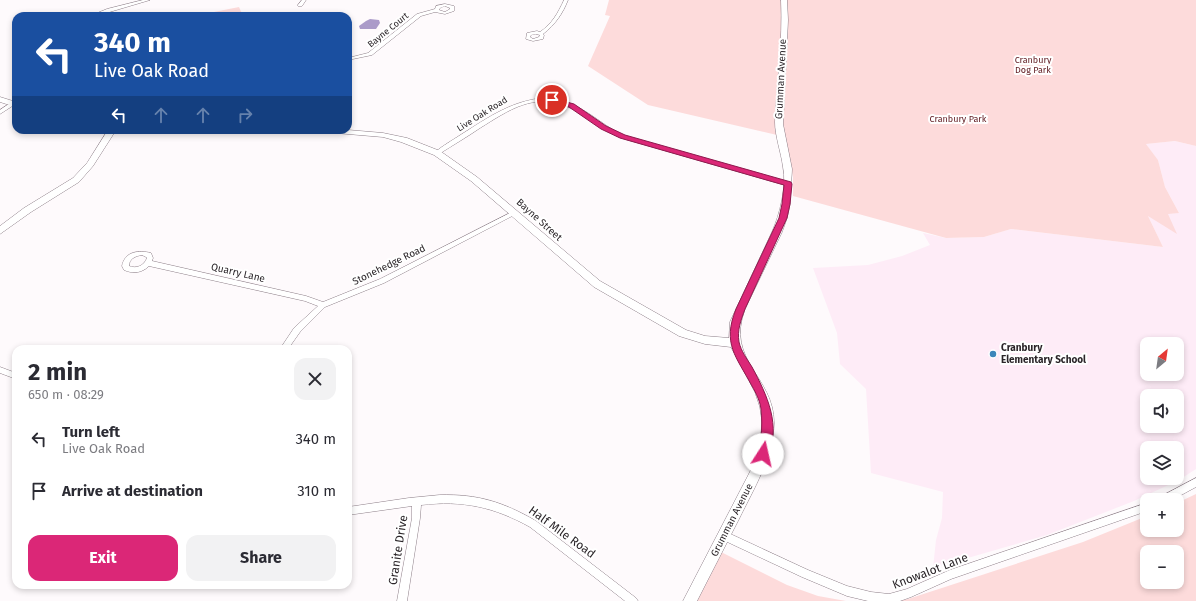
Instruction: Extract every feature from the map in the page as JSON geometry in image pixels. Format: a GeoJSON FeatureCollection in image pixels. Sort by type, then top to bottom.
{"type":"FeatureCollection","features":[{"type":"Feature","properties":{"kind":"street"},"geometry":{"type":"LineString","coordinates":[[103,12],[148,0]]}},
{"type":"Feature","properties":{"kind":"street"},"geometry":{"type":"LineString","coordinates":[[300,5],[304,0]]}},
{"type":"Feature","properties":{"kind":"street"},"geometry":{"type":"LineString","coordinates":[[541,33],[552,23],[561,11],[566,0]]}},
{"type":"Feature","properties":{"kind":"street","name":"Grumman Avenue"},"geometry":{"type":"LineString","coordinates":[[690,601],[760,465],[767,437],[768,422],[766,407],[760,391],[735,343],[735,322],[783,218],[786,204],[788,184],[787,162],[779,124],[785,20],[784,0]]}},
{"type":"Feature","properties":{"kind":"street","name":"Bayne Court"},"geometry":{"type":"LineString","coordinates":[[352,58],[370,54],[419,15],[437,10]]}},
{"type":"Feature","properties":{"kind":"street"},"geometry":{"type":"LineString","coordinates":[[0,99],[12,103]]}},
{"type":"Feature","properties":{"kind":"street","name":"Live Oak Road"},"geometry":{"type":"LineString","coordinates":[[437,153],[511,106],[530,101],[552,100],[571,106],[604,128],[623,137],[788,184]]}},
{"type":"Feature","properties":{"kind":"street"},"geometry":{"type":"LineString","coordinates":[[0,112],[12,105]]}},
{"type":"Feature","properties":{"kind":"street","name":"Bayne Street"},"geometry":{"type":"LineString","coordinates":[[352,132],[383,135],[404,140],[437,153],[474,179],[586,276],[602,288],[683,333],[705,340],[735,343]]}},
{"type":"Feature","properties":{"kind":"street"},"geometry":{"type":"LineString","coordinates":[[0,231],[22,213],[61,190],[81,175],[90,165],[109,134]]}},
{"type":"Feature","properties":{"kind":"street","name":"Stonehedge Road"},"geometry":{"type":"LineString","coordinates":[[287,345],[297,330],[323,305],[382,281],[514,213]]}},
{"type":"Feature","properties":{"kind":"street","name":"Quarry Lane"},"geometry":{"type":"LineString","coordinates":[[148,263],[306,299],[323,305]]}},
{"type":"Feature","properties":{"kind":"street"},"geometry":{"type":"LineString","coordinates":[[0,370],[12,374]]}},
{"type":"Feature","properties":{"kind":"street"},"geometry":{"type":"LineString","coordinates":[[1176,493],[1196,482]]}},
{"type":"Feature","properties":{"kind":"street","name":"Half Mile Road"},"geometry":{"type":"LineString","coordinates":[[352,510],[417,502],[470,500],[486,504],[521,517],[533,524],[633,601]]}},
{"type":"Feature","properties":{"kind":"street","name":"Granite Drive"},"geometry":{"type":"LineString","coordinates":[[402,601],[416,518],[417,502]]}},
{"type":"Feature","properties":{"kind":"street","name":"Knowalot Lane"},"geometry":{"type":"LineString","coordinates":[[724,536],[806,574],[847,591],[871,597],[889,599],[908,594],[950,575],[1140,509]]}},
{"type":"Feature","properties":{"kind":"shaded area"},"geometry":{"type":"Polygon","coordinates":[[[370,19],[379,20],[380,23],[376,29],[360,29],[359,26],[370,19]]]}},
{"type":"Feature","properties":{"kind":"shaded area","name":"Cranbury Elementary School"},"geometry":{"type":"Polygon","coordinates":[[[1175,141],[1196,146],[1196,469],[1184,477],[1184,441],[1140,441],[1140,485],[1168,485],[1151,493],[1140,493],[1140,498],[1134,501],[1047,535],[933,568],[936,540],[942,518],[943,492],[871,473],[866,389],[840,364],[837,333],[813,268],[868,265],[902,256],[930,245],[923,233],[946,238],[984,237],[1011,229],[1163,247],[1147,214],[1179,213],[1165,187],[1158,160],[1146,144],[1175,141]]]}},
{"type":"Feature","properties":{"kind":"green space","name":"Cranbury Park"},"geometry":{"type":"Polygon","coordinates":[[[609,0],[1196,0],[1196,146],[1175,141],[1146,144],[1158,160],[1165,187],[1179,213],[1168,214],[1177,234],[1148,216],[1163,247],[1011,229],[984,237],[946,238],[793,196],[793,177],[788,152],[777,135],[648,105],[588,66],[610,16],[605,15],[609,0]]]}},
{"type":"Feature","properties":{"kind":"green space"},"geometry":{"type":"Polygon","coordinates":[[[239,7],[241,12],[214,12],[239,7]]]}},
{"type":"Feature","properties":{"kind":"green space"},"geometry":{"type":"Polygon","coordinates":[[[1196,494],[1196,601],[894,601],[908,599],[1083,542],[1140,519],[1140,537],[1184,537],[1184,500],[1196,494]]]}},
{"type":"Feature","properties":{"kind":"green space"},"geometry":{"type":"Polygon","coordinates":[[[717,550],[787,585],[818,596],[846,601],[687,601],[717,550]]]}},
{"type":"Feature","properties":{"kind":"place","name":"Cranbury Elementary School"},"geometry":{"type":"Point","coordinates":[993,354]}},
{"type":"Feature","properties":{"kind":"route"},"geometry":{"type":"LineString","coordinates":[[552,100],[565,103],[577,109],[597,124],[623,137],[788,184],[783,218],[735,322],[735,343],[738,352],[760,391],[766,407],[768,422],[767,437],[763,454]]}},
{"type":"Feature","properties":{"kind":"park label","name":"Cranbury Dog Park"},"geometry":{"type":"Point","coordinates":[1033,66]}}]}
